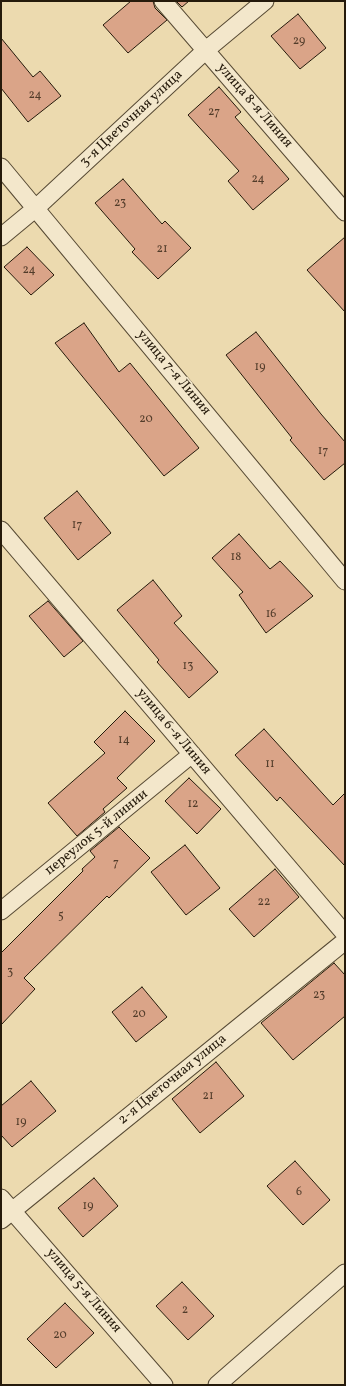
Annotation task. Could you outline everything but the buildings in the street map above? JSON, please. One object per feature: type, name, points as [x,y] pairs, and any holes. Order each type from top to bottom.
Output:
[{"type":"lane","name":"улица 8-я Линия","points":[[163,1],[345,212]]},
{"type":"lane","name":"3-я Цветочная улица","points":[[1,237],[36,208],[206,50],[265,1]]},
{"type":"lane","name":"улица 7-я Линия","points":[[1,167],[345,581]]},
{"type":"lane","name":"улица 6-я Линия","points":[[1,530],[345,934]]},
{"type":"lane","name":"переулок 5-й линии","points":[[1,912],[192,754]]},
{"type":"lane","name":"2-я Цветочная улица","points":[[7,1215],[345,941]]},
{"type":"lane","name":"улица 5-я Линия","points":[[1,1198],[7,1215],[164,1385]]},
{"type":"lane","points":[[217,1385],[345,1273]]}]
